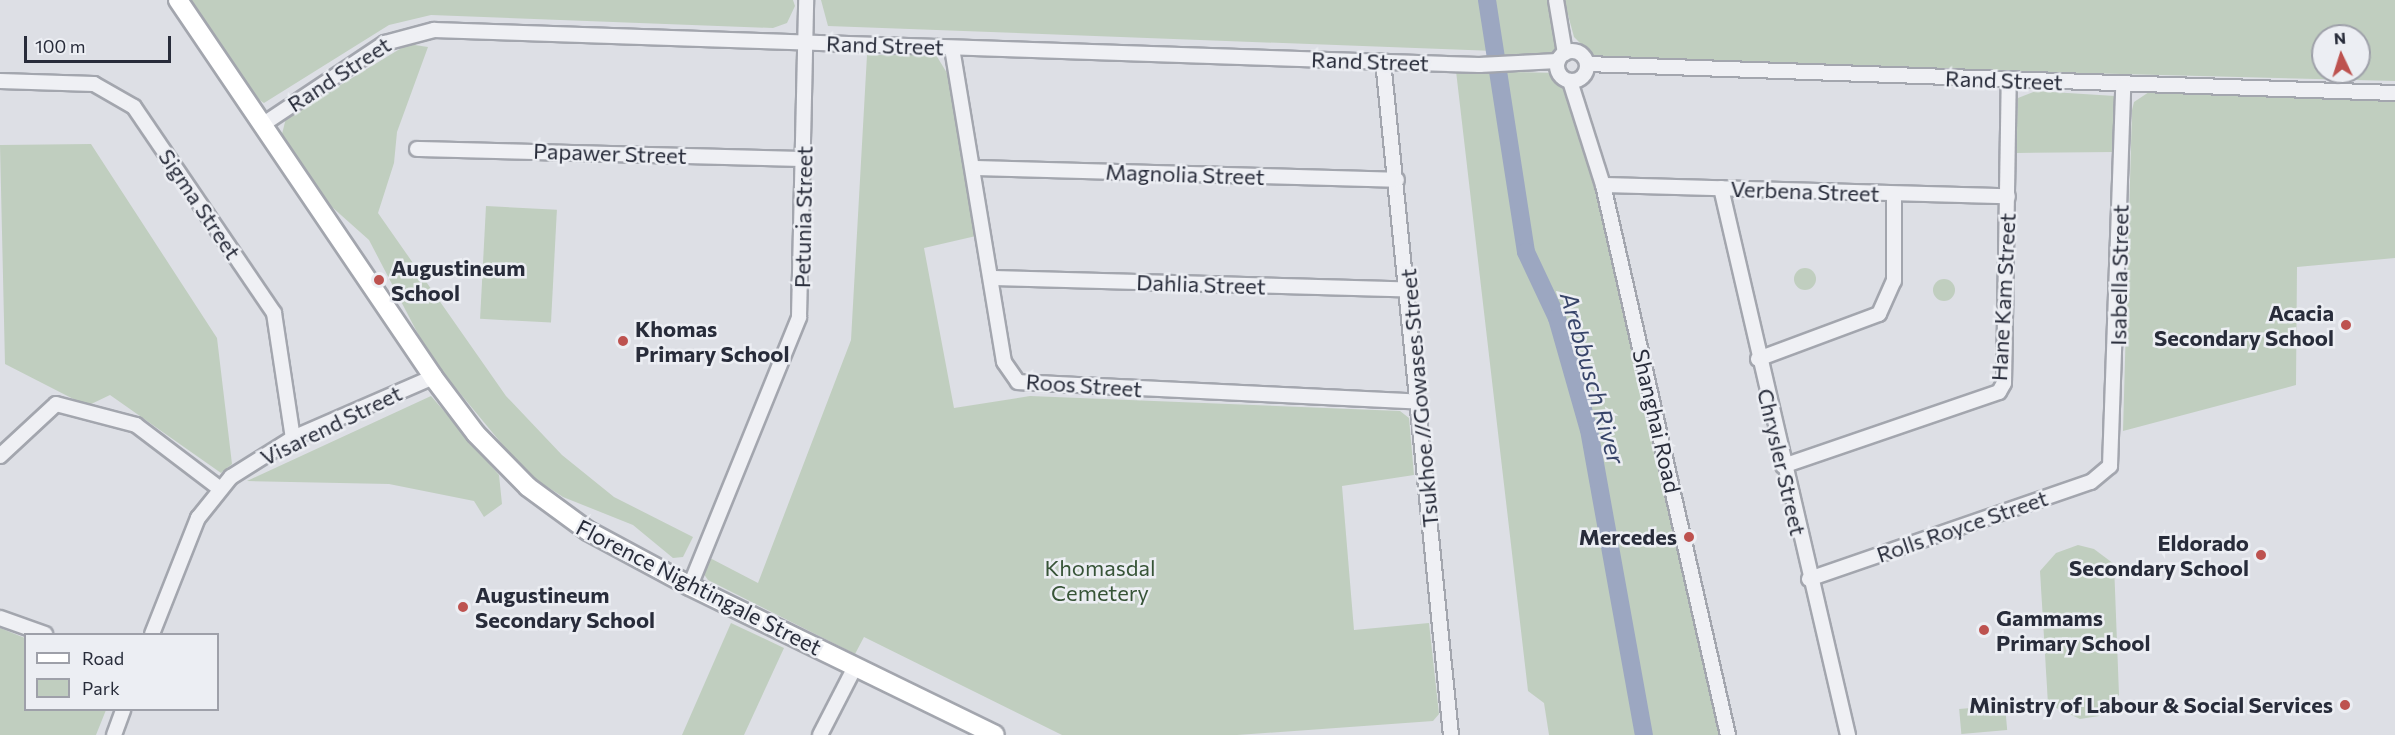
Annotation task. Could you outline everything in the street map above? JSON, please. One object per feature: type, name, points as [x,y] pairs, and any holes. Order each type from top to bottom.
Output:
[{"type":"main road","name":"Florence Nightingale Street","points":[[178,0],[433,377],[476,434],[528,487],[588,531],[690,586],[996,735]]},
{"type":"street","name":"Petunia Street","points":[[690,586],[799,317],[807,42],[806,0]]},
{"type":"street","name":"Shanghai Road","points":[[1556,0],[1581,108],[1603,185],[1728,735]]},
{"type":"street","name":"Rand Street","points":[[261,125],[384,43],[416,32],[807,42],[2395,93]]},
{"type":"street","name":"Roos Street","points":[[952,48],[974,168],[1004,362],[1018,382],[1420,402]]},
{"type":"street","name":"Tsukhoe //Gowases Street","points":[[1383,61],[1410,290],[1451,735]]},
{"type":"street","name":"Sigma Street","points":[[0,81],[94,84],[134,107],[274,313],[293,438]]},
{"type":"street","name":"Hane Kam Street","points":[[1784,466],[1999,392],[2004,382],[2009,81]]},
{"type":"street","name":"Isabella Street","points":[[2110,466],[2123,85]]},
{"type":"street","name":"Papawer Street","points":[[417,149],[804,159]]},
{"type":"street","name":"Magnolia Street","points":[[974,168],[1397,180]]},
{"type":"street","name":"Verbena Street","points":[[1603,185],[1894,195],[2008,196]]},
{"type":"street","name":"Chrysler Street","points":[[1721,188],[1809,579],[1848,735]]},
{"type":"street","points":[[1758,359],[1879,314],[1894,281],[1894,195]]},
{"type":"street","name":"Dahlia Street","points":[[992,278],[1410,290]]},
{"type":"street","name":"Visarend Street","points":[[152,633],[198,518],[219,488],[293,438],[433,377]]},
{"type":"street","points":[[0,456],[56,404],[136,425],[219,488]]},
{"type":"street","name":"Rolls Royce Street","points":[[1809,579],[2091,482],[2110,466]]},
{"type":"street","points":[[0,618],[42,633]]},
{"type":"street","points":[[820,735],[855,667]]},
{"type":"street","points":[[114,735],[123,711]]},
{"type":"green space","points":[[189,0],[793,0],[795,6],[787,23],[773,28],[431,15],[389,25],[264,103],[249,93]]},
{"type":"green space","points":[[821,0],[1485,0],[1495,51],[828,26]]},
{"type":"green space","points":[[1487,0],[1556,0],[1565,53],[1500,64]]},
{"type":"green space","points":[[1564,0],[2395,0],[2395,81],[2371,80],[2371,24],[2311,24],[2311,79],[1613,61],[1591,54],[1574,37]]},
{"type":"green space","points":[[408,44],[428,47],[397,132],[394,163],[378,213],[506,396],[562,455],[614,497],[693,537],[683,557],[673,558],[633,525],[563,497],[526,473],[430,357],[369,240],[314,191],[281,138],[286,118]]},
{"type":"green space","name":"Khomasdal Cemetery","points":[[867,55],[936,55],[950,78],[976,236],[924,248],[954,408],[1030,396],[1400,411],[1409,418],[1414,475],[1342,486],[1354,630],[1429,623],[1439,714],[1433,721],[1237,735],[1062,735],[864,637],[855,654],[708,580],[703,573],[708,557],[758,583],[851,340]]},
{"type":"green space","points":[[1456,71],[1559,73],[1570,81],[1581,108],[1728,735],[1549,735],[1544,703],[1528,691]]},
{"type":"green space","points":[[2036,91],[2115,96],[2115,152],[2016,153],[2018,98]]},
{"type":"green space","points":[[2149,92],[2395,99],[2395,258],[2297,267],[2296,385],[2123,431],[2132,110],[2134,102]]},
{"type":"green space","points":[[91,144],[217,338],[232,464],[221,473],[110,395],[87,406],[5,364],[0,145]]},
{"type":"green space","points":[[486,206],[557,210],[551,323],[480,319]]},
{"type":"green space","points":[[1805,268],[1813,271],[1816,279],[1813,287],[1805,290],[1797,287],[1794,279],[1797,271]]},
{"type":"green space","points":[[1944,279],[1952,282],[1955,290],[1952,298],[1944,301],[1936,298],[1933,290],[1936,282]]},
{"type":"green space","points":[[431,396],[499,475],[502,504],[484,517],[474,501],[389,484],[247,481]]},
{"type":"green space","points":[[2078,545],[2094,549],[2114,564],[2119,695],[2099,716],[2080,719],[2048,704],[2040,571],[2056,553]]},
{"type":"green space","points":[[731,623],[784,648],[744,735],[682,735]]},
{"type":"green space","points":[[0,628],[24,638],[24,711],[106,711],[96,735],[0,735]]},
{"type":"green space","points":[[2005,705],[2007,730],[1961,734],[1959,709]]},
{"type":"waterway","name":"Arebbusch River","points":[[1487,0],[1526,252],[1557,318],[1589,430],[1644,735]]},
{"type":"place","name":"Augustineum School","points":[[379,280]]},
{"type":"place","name":"Acacia Secondary School","points":[[2346,325]]},
{"type":"place","name":"Khomas Primary School","points":[[623,341]]},
{"type":"place","name":"Mercedes","points":[[1689,537]]},
{"type":"place","name":"Eldorado Secondary School","points":[[2261,555]]},
{"type":"place","name":"Augustineum Secondary School","points":[[463,607]]},
{"type":"place","name":"Gammams Primary School","points":[[1984,630]]},
{"type":"place","name":"Ministry of Labour & Social Services","points":[[2345,705]]}]
